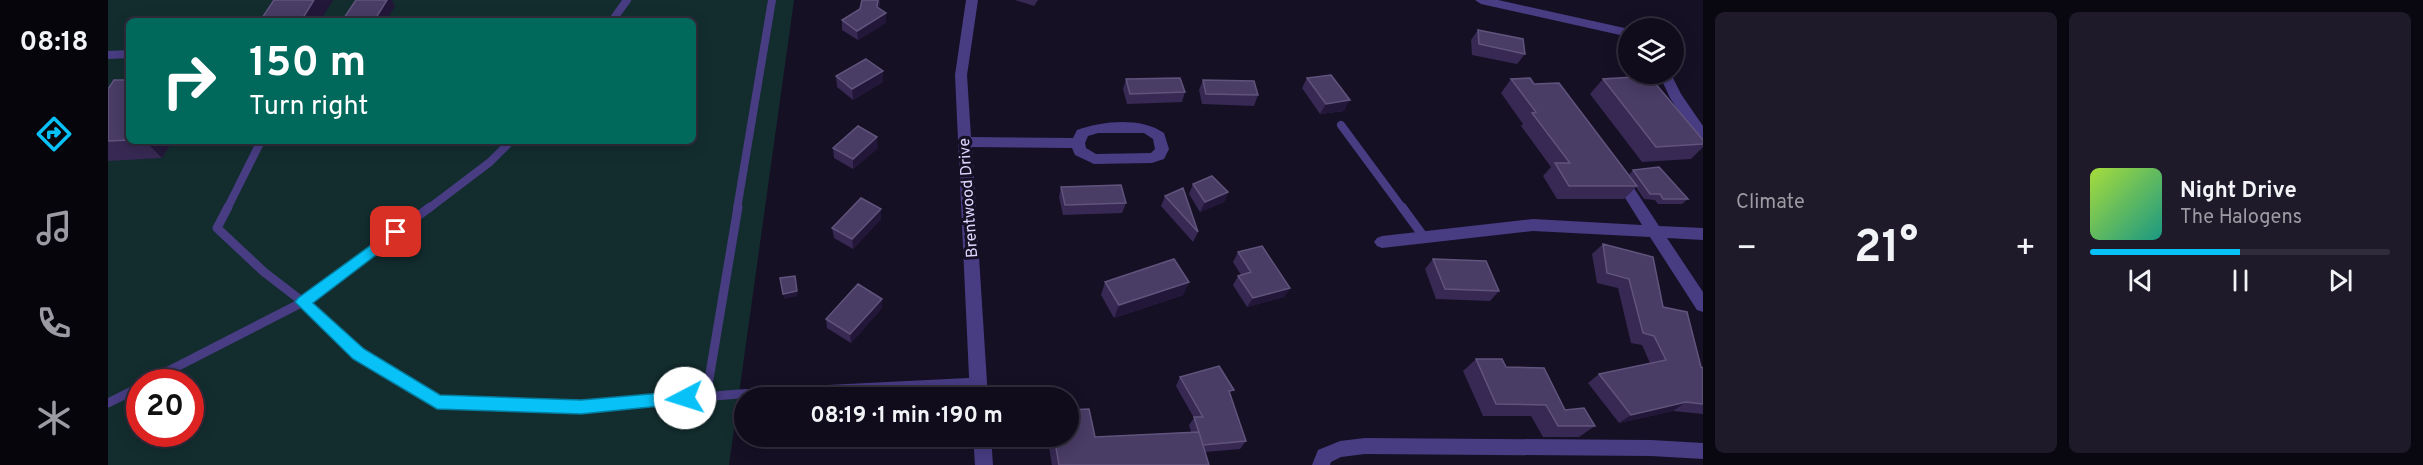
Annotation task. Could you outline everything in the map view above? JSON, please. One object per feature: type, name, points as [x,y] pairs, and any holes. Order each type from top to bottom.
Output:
[{"type":"street","name":"Brentwood Drive","points":[[972,0],[961,75],[978,387]]},
{"type":"street","points":[[1481,0],[1618,31]]},
{"type":"street","points":[[1670,84],[1703,136]]},
{"type":"street","points":[[1097,128],[1147,128],[1160,136],[1162,149],[1159,155],[1152,158],[1094,159],[1080,151],[1078,143],[1082,134],[1097,128]]},
{"type":"street","points":[[964,142],[1078,143]]},
{"type":"street","points":[[1610,163],[1703,305]]},
{"type":"street","points":[[1382,242],[1533,225],[1703,234]]},
{"type":"street","points":[[1322,465],[1324,456],[1340,449],[1365,446],[1651,448],[1703,452]]},
{"type":"street","points":[[983,447],[984,465]]},
{"type":"lane","points":[[614,18],[627,0]]},
{"type":"lane","points":[[706,397],[772,0]]},
{"type":"lane","points":[[108,55],[126,54]]},
{"type":"lane","points":[[1341,125],[1424,237]]},
{"type":"lane","points":[[259,144],[216,228],[264,272],[303,302],[358,354],[437,402],[581,407],[706,397],[978,382]]},
{"type":"lane","points":[[172,369],[303,302],[490,162],[508,144]]},
{"type":"lane","points":[[108,403],[126,394]]},
{"type":"green space","points":[[108,0],[794,0],[740,387],[734,387],[734,429],[729,465],[108,465]]},
{"type":"building","points":[[274,0],[314,0],[303,18],[262,18]]},
{"type":"building","points":[[356,0],[387,0],[376,18],[344,18]]},
{"type":"building","points":[[862,0],[878,0],[877,7],[886,13],[857,31],[842,20],[860,9]]},
{"type":"building","points":[[1478,30],[1523,39],[1525,54],[1479,44]]},
{"type":"building","points":[[866,59],[883,71],[852,89],[836,76]]},
{"type":"building","points":[[1331,75],[1350,100],[1326,104],[1307,78]]},
{"type":"building","points":[[1180,78],[1185,92],[1130,94],[1126,79]]},
{"type":"building","points":[[1530,78],[1534,84],[1559,83],[1637,186],[1569,186],[1555,163],[1570,163],[1532,113],[1536,112],[1511,79]]},
{"type":"building","points":[[1618,78],[1618,84],[1656,84],[1703,140],[1703,144],[1656,147],[1603,79]]},
{"type":"building","points":[[114,80],[126,80],[126,140],[108,141],[108,89]]},
{"type":"building","points":[[1203,80],[1254,81],[1258,95],[1206,94]]},
{"type":"building","points":[[858,126],[877,137],[853,159],[833,148]]},
{"type":"building","points":[[1659,167],[1688,199],[1663,199],[1660,194],[1650,194],[1633,170]]},
{"type":"building","points":[[1212,176],[1228,192],[1205,202],[1193,184]]},
{"type":"building","points":[[1121,185],[1126,203],[1065,205],[1061,187]]},
{"type":"building","points":[[1183,188],[1198,232],[1165,196]]},
{"type":"building","points":[[861,198],[881,209],[852,239],[832,228]]},
{"type":"building","points":[[1603,244],[1653,257],[1663,307],[1687,312],[1703,368],[1703,404],[1686,402],[1631,415],[1599,374],[1666,360],[1654,336],[1643,333],[1629,279],[1607,273]]},
{"type":"building","points":[[1262,246],[1290,288],[1253,298],[1238,276],[1251,272],[1238,252]]},
{"type":"building","points":[[1174,259],[1189,282],[1119,305],[1105,282]]},
{"type":"building","points":[[1433,259],[1486,261],[1499,291],[1445,289]]},
{"type":"building","points":[[795,276],[797,291],[783,294],[780,278]]},
{"type":"building","points":[[858,284],[882,299],[850,334],[826,319]]},
{"type":"building","points":[[1476,359],[1502,359],[1506,367],[1544,368],[1565,410],[1584,408],[1595,426],[1558,426],[1546,405],[1496,404]]},
{"type":"building","points":[[1219,366],[1234,390],[1229,391],[1246,441],[1203,445],[1194,417],[1203,417],[1180,377]]},
{"type":"building","points":[[1079,409],[1089,409],[1095,437],[1199,432],[1209,465],[1059,465],[1056,447],[1079,447]]},
{"type":"route","points":[[396,232],[303,302],[358,354],[437,402],[581,407],[685,398]]}]
